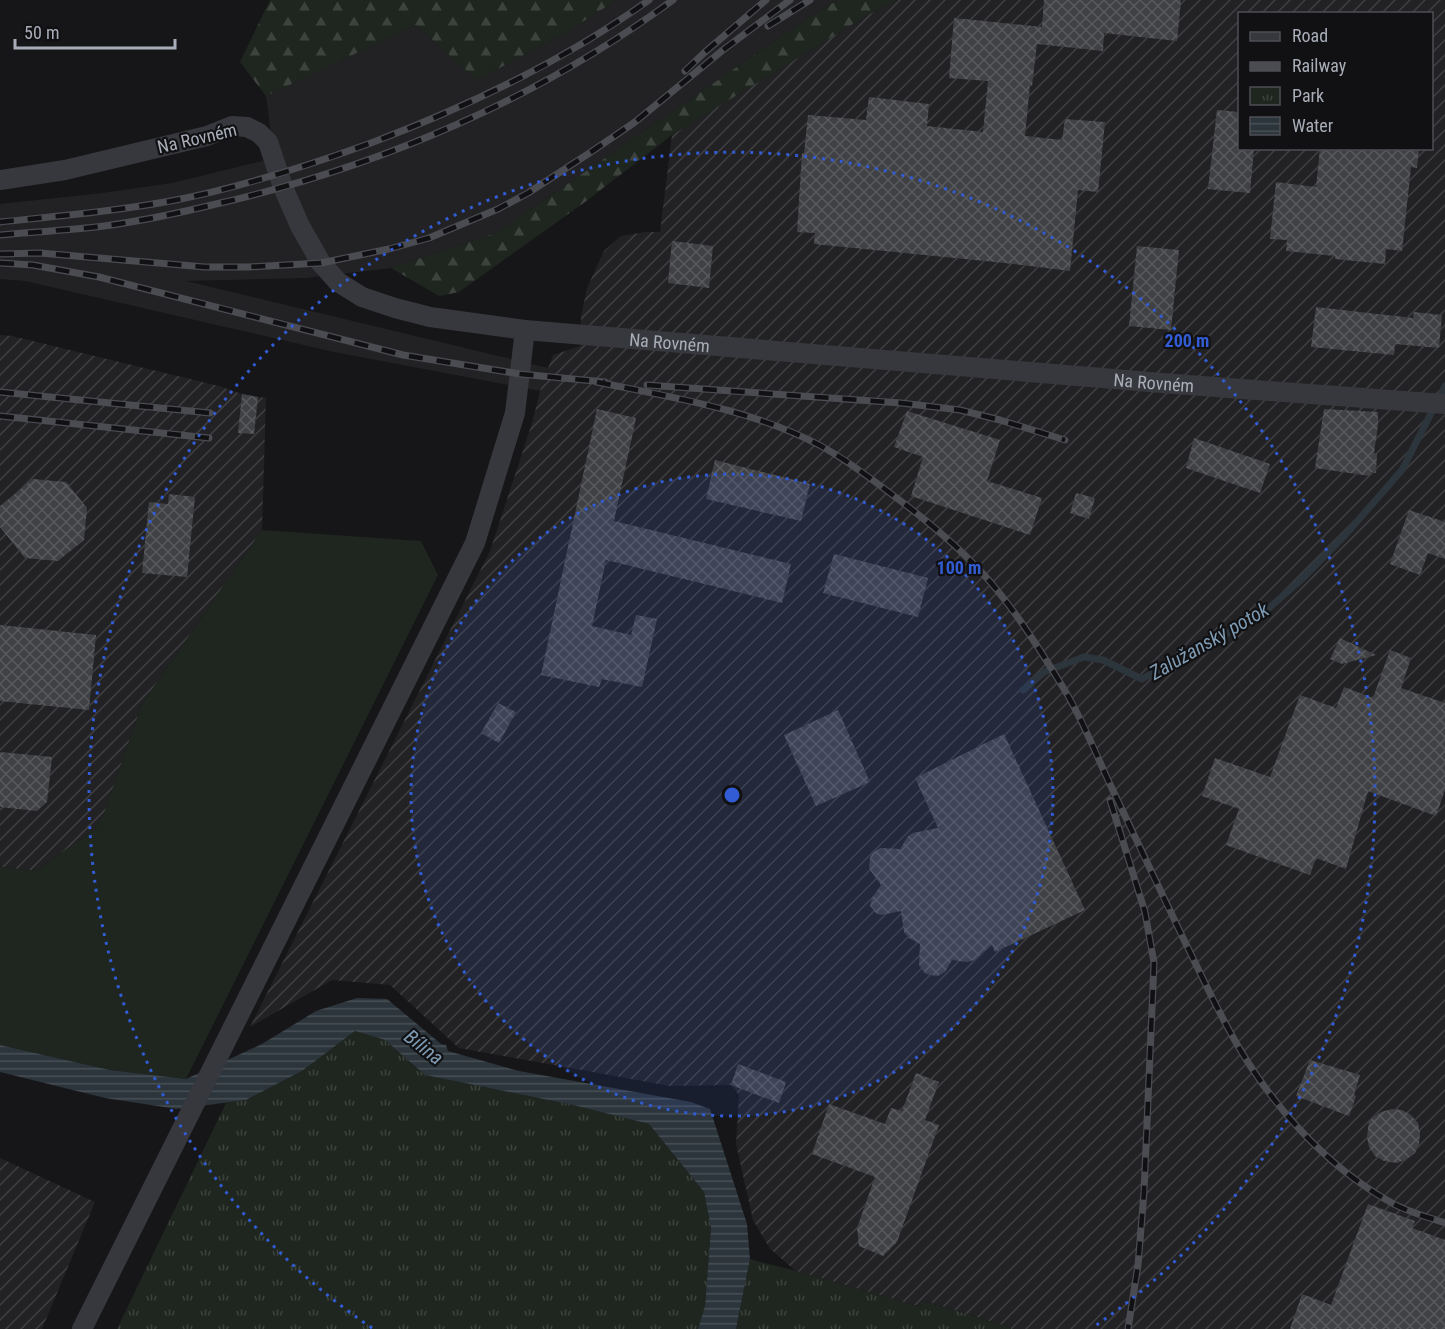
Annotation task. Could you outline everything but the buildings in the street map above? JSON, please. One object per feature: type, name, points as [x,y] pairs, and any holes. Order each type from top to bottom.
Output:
[{"type":"street","name":"Na Rovném","points":[[0,180],[65,170],[207,136],[232,126],[248,127],[268,142],[283,187],[305,236],[321,262],[338,282],[362,297],[421,315],[525,330],[1445,404]]},
{"type":"street","points":[[82,1329],[475,543],[515,413],[525,330]]},
{"type":"shaded area","points":[[617,0],[838,0],[805,20],[498,232],[391,268],[306,278],[186,281],[548,368],[540,391],[334,352],[25,281],[0,279],[0,204],[172,183],[274,158],[266,96],[416,25],[477,80],[560,36]]},
{"type":"shaded area","points":[[897,0],[1445,0],[1445,1329],[1015,1329],[925,1301],[921,1307],[796,1271],[770,1249],[753,1220],[736,1144],[739,1095],[731,1085],[670,1086],[459,1048],[390,985],[332,980],[250,1027],[490,551],[553,355],[580,346],[581,317],[587,288],[604,251],[621,236],[660,232],[672,135],[866,16]]},
{"type":"shaded area","points":[[0,335],[266,398],[262,530],[142,704],[104,814],[95,829],[36,871],[0,867]]},
{"type":"shaded area","points":[[0,1158],[95,1202],[42,1329],[0,1329]]},
{"type":"green space","points":[[270,0],[617,0],[560,36],[477,80],[416,25],[266,96],[240,62]]},
{"type":"green space","points":[[838,0],[897,0],[866,16],[672,135],[585,202],[459,292],[439,296],[391,268],[498,232],[805,20]]},
{"type":"green space","points":[[262,530],[421,541],[438,575],[186,1079],[110,1070],[0,1045],[0,867],[36,871],[95,829],[104,814],[142,704]]},
{"type":"green space","points":[[355,1031],[385,1040],[425,1075],[573,1105],[649,1124],[704,1192],[711,1228],[705,1307],[698,1329],[117,1329],[226,1103],[246,1100],[302,1071]]},
{"type":"green space","points":[[750,1259],[921,1307],[924,1301],[1015,1329],[736,1329]]},
{"type":"water","name":"Bílina","points":[[357,998],[387,999],[441,1044],[446,1045],[448,1051],[519,1071],[691,1102],[710,1109],[747,1224],[750,1259],[736,1329],[698,1329],[705,1306],[711,1228],[704,1192],[649,1124],[573,1105],[425,1075],[385,1040],[355,1031],[302,1071],[246,1100],[177,1109],[105,1098],[0,1072],[0,1045],[110,1070],[186,1079],[262,1044],[316,1011]]},
{"type":"waterway","name":"Zalužanský potok","points":[[1023,690],[1044,672],[1084,657],[1103,660],[1142,679],[1260,616],[1303,578],[1347,533],[1402,470],[1445,386]]},
{"type":"railway","points":[[0,222],[176,200],[250,182],[323,160],[408,129],[480,98],[583,43],[649,0]]},
{"type":"railway","points":[[0,235],[91,227],[146,219],[277,189],[337,170],[397,149],[512,98],[621,36],[673,0]]},
{"type":"railway","points":[[685,71],[766,0]]},
{"type":"railway","points":[[0,254],[40,253],[205,267],[249,267],[321,263],[429,238],[498,209],[528,193],[591,152],[635,122],[723,50],[790,0]]},
{"type":"railway","points":[[768,26],[810,0]]},
{"type":"railway","points":[[0,263],[33,265],[99,277],[403,355],[520,374],[605,382]]},
{"type":"railway","points":[[597,382],[682,399],[740,414],[768,423],[821,446],[849,463],[907,506],[970,560],[1012,609],[1039,648],[1070,700],[1212,997],[1260,1081],[1298,1128],[1343,1170],[1392,1203],[1445,1223]]},
{"type":"railway","points":[[647,385],[901,403],[960,410],[1065,440]]},
{"type":"railway","points":[[0,392],[210,413]]},
{"type":"railway","points":[[0,416],[209,438]]},
{"type":"railway","points":[[1110,800],[1145,912],[1154,963],[1144,1192],[1138,1265],[1128,1329]]}]
